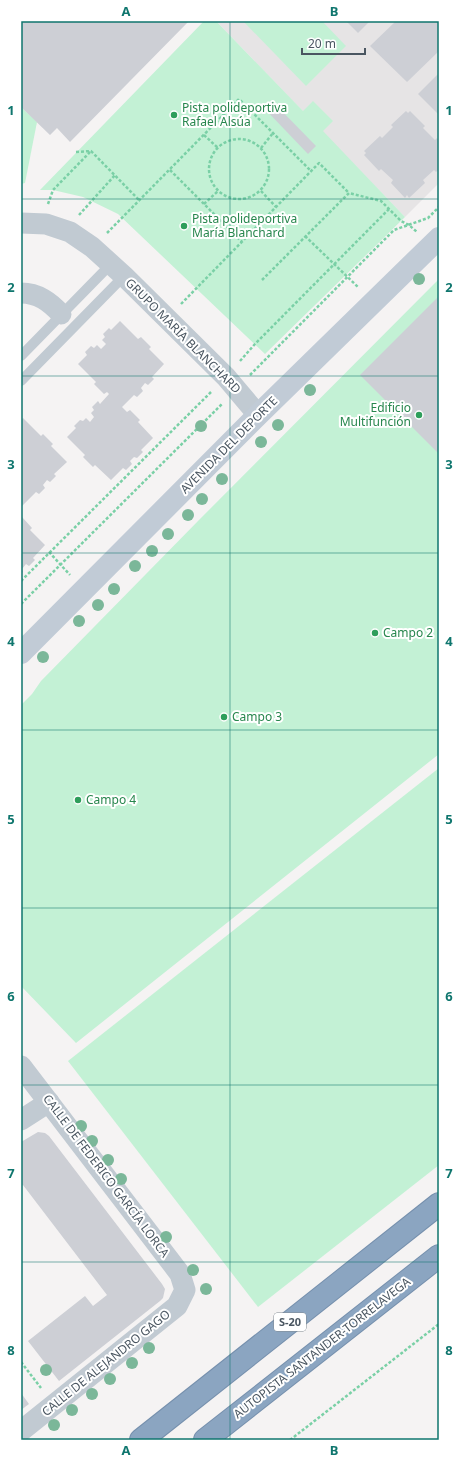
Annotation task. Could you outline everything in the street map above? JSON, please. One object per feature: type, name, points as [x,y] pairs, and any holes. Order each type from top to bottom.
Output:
[{"type":"highway","name":"S-20","points":[[141,1440],[439,1204]]},
{"type":"highway","name":"AUTOPISTA SANTANDER-TORRELAVEGA","points":[[206,1440],[439,1256]]},
{"type":"main road","name":"AVENIDA DEL DEPORTE","points":[[21,653],[258,415],[435,242]]},
{"type":"street","name":"GRUPO MARÍA BLANCHARD","points":[[31,224],[46,224],[65,230],[92,248],[117,270],[226,376],[258,415]]},
{"type":"street","points":[[21,293],[30,293],[51,303],[61,314]]},
{"type":"street","name":"CALLE DE FEDERICO GARCÍA LORCA","points":[[21,1066],[180,1274],[185,1290]]},
{"type":"street","points":[[21,1120],[49,1102]]},
{"type":"street","name":"CALLE DE ALEJANDRO GAGO","points":[[21,1431],[177,1306],[185,1290]]},
{"type":"lane","points":[[21,356],[61,314],[117,270]]},
{"type":"lane","name":"GRUPO MARÍA BLANCHARD","points":[[21,380],[117,270]]},
{"type":"path","points":[[92,248],[239,99],[311,171]]},
{"type":"path","points":[[261,148],[273,133]]},
{"type":"path","points":[[204,135],[218,148]]},
{"type":"path","points":[[235,140],[244,140],[261,148],[269,165],[269,174],[261,191],[244,199],[235,199],[218,191],[212,183],[210,165],[218,148],[235,140]]},
{"type":"path","points":[[76,152],[91,151],[140,200]]},
{"type":"path","points":[[31,224],[53,190],[91,151]]},
{"type":"path","points":[[167,318],[319,163],[348,193],[381,201],[401,220],[435,242]]},
{"type":"path","points":[[170,170],[242,242]]},
{"type":"path","points":[[65,230],[115,175]]},
{"type":"path","points":[[204,204],[218,191]]},
{"type":"path","points":[[261,191],[276,207]]},
{"type":"path","points":[[262,280],[348,193]]},
{"type":"path","points":[[21,581],[226,376],[255,344],[389,209]]},
{"type":"path","points":[[305,236],[374,302]]},
{"type":"path","points":[[50,552],[84,589]]},
{"type":"path","points":[[290,1440],[439,1324]]},
{"type":"path","points":[[21,1362],[54,1405]]},
{"type":"shaded area","points":[[216,21],[439,21],[439,183],[405,217]]},
{"type":"green space","points":[[204,21],[216,21],[303,111],[313,101],[333,121],[323,131],[405,217],[265,354],[118,214],[83,197],[53,190],[40,190]]},
{"type":"green space","points":[[243,21],[322,21],[346,46],[306,86]]},
{"type":"green space","points":[[21,107],[37,122],[25,183],[21,184]]},
{"type":"green space","points":[[439,279],[439,754],[76,1043],[21,986],[21,705],[32,694],[41,681]]},
{"type":"green space","points":[[439,768],[439,1165],[258,1307],[68,1061]]},
{"type":"building","points":[[21,21],[189,21],[70,142],[57,128],[50,135],[21,107]]},
{"type":"building","points":[[346,21],[370,21],[358,33]]},
{"type":"building","points":[[396,21],[439,21],[439,51],[407,82],[370,46]]},
{"type":"building","points":[[439,73],[439,115],[418,94]]},
{"type":"building","points":[[272,101],[316,146],[308,154],[264,108]]},
{"type":"building","points":[[406,111],[408,113],[410,111],[425,126],[423,128],[435,140],[437,138],[439,140],[439,169],[436,172],[434,170],[423,180],[425,183],[409,198],[407,195],[405,198],[391,183],[393,180],[381,169],[379,171],[364,155],[366,153],[364,151],[380,136],[382,138],[393,127],[391,125]]},
{"type":"building","name":"Edificio Multifunción","points":[[439,296],[439,454],[360,375]]},
{"type":"building","points":[[120,321],[138,339],[141,337],[151,347],[149,349],[164,364],[152,377],[154,379],[148,385],[145,383],[141,388],[143,391],[137,397],[134,395],[122,407],[127,412],[130,410],[140,420],[138,422],[153,438],[141,450],[143,452],[137,458],[134,457],[130,461],[132,464],[126,470],[123,468],[111,480],[95,465],[93,467],[83,457],[85,455],[67,437],[76,428],[74,426],[80,420],[83,421],[86,418],[90,422],[94,417],[91,413],[94,410],[92,407],[98,401],[100,404],[109,394],[107,392],[104,394],[94,384],[96,382],[78,364],[87,355],[85,352],[91,346],[94,348],[97,345],[101,349],[106,344],[102,340],[105,337],[103,334],[109,328],[111,330]]},
{"type":"building","points":[[23,418],[41,436],[43,434],[53,444],[51,446],[67,462],[54,474],[56,476],[50,482],[47,480],[43,485],[45,488],[39,494],[36,492],[21,507],[21,420]]},
{"type":"building","points":[[22,517],[32,528],[30,530],[45,545],[33,558],[35,560],[29,566],[26,564],[22,569],[23,572],[21,574]]},
{"type":"building","points":[[38,1132],[45,1133],[49,1136],[165,1289],[163,1298],[160,1301],[59,1381],[28,1341],[85,1296],[93,1306],[107,1295],[23,1185],[21,1186],[21,1142]]},
{"type":"building","points":[[21,1393],[29,1404],[21,1410]]},
{"type":"place","name":"Pista polideportiva Rafael Alsúa","points":[[174,115]]},
{"type":"place","name":"Pista polideportiva María Blanchard","points":[[184,226]]},
{"type":"place","name":"Edificio Multifunción","points":[[419,415]]},
{"type":"place","name":"Campo 2","points":[[375,633]]},
{"type":"place","name":"Campo 3","points":[[224,717]]},
{"type":"place","name":"Campo 4","points":[[78,800]]}]
